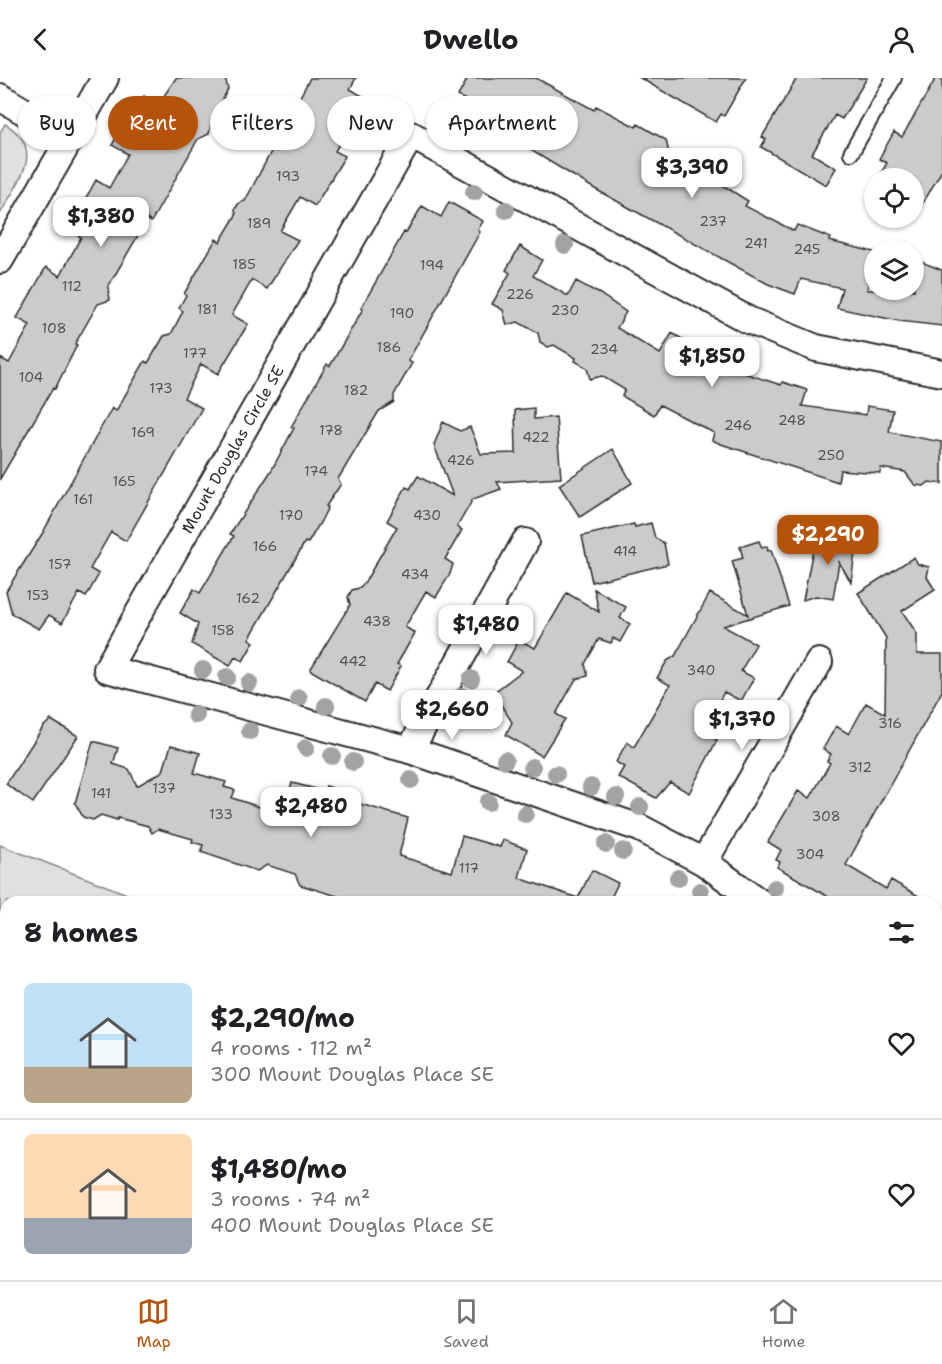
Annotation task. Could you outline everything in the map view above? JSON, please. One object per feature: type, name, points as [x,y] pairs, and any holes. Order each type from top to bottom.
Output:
[{"type":"street","points":[[95,96],[105,78]]},
{"type":"street","points":[[0,98],[18,109]]},
{"type":"street","name":"Mount Douglas Circle SE","points":[[751,896],[704,862],[640,828],[410,750],[107,669],[411,135],[748,320],[816,348],[942,373]]},
{"type":"street","points":[[0,260],[64,150]]},
{"type":"street","points":[[410,750],[525,542]]},
{"type":"street","points":[[704,862],[819,662]]},
{"type":"lane","points":[[850,153],[894,78]]},
{"type":"shaded area","points":[[5,124],[18,134],[18,150],[26,150],[27,155],[20,178],[0,214],[0,133]]},
{"type":"shaded area","points":[[0,845],[132,896],[0,896]]},
{"type":"building","points":[[176,78],[225,78],[228,89],[224,96],[210,96],[209,134],[198,139],[198,96],[164,96]]},
{"type":"building","points":[[310,78],[356,78],[350,89],[362,96],[327,96],[327,150],[336,150],[345,156],[315,206],[300,197],[280,231],[298,240],[267,289],[252,280],[232,315],[248,324],[218,374],[201,364],[184,398],[202,408],[126,541],[111,532],[90,569],[99,574],[86,597],[79,593],[62,623],[49,615],[39,629],[12,614],[6,591],[42,534],[112,408],[116,411],[145,361],[148,363],[164,336],[171,334],[183,311],[179,308],[186,295],[184,294],[216,239],[220,242],[236,215],[235,209],[239,203],[245,201],[272,150],[315,150],[315,96],[300,96]]},
{"type":"building","points":[[468,78],[536,78],[569,96],[458,96]]},
{"type":"building","points":[[640,78],[746,78],[724,116],[721,114],[716,122]]},
{"type":"building","points":[[797,78],[867,78],[842,119],[835,115],[812,154],[836,168],[826,185],[761,147],[766,139],[762,137]]},
{"type":"building","points":[[936,78],[942,78],[942,170],[924,202],[924,168],[884,168],[887,163],[879,159],[894,132],[902,137]]},
{"type":"building","points":[[578,101],[594,110],[596,106],[636,127],[638,124],[666,140],[676,185],[688,160],[705,170],[703,173],[748,201],[745,206],[794,231],[797,225],[831,238],[829,241],[864,250],[864,300],[924,300],[924,263],[942,270],[942,326],[899,321],[837,308],[842,288],[801,279],[795,294],[768,284],[595,189],[530,150],[578,150]]},
{"type":"building","points":[[121,150],[192,150],[151,222],[147,219],[108,287],[110,300],[98,304],[75,344],[77,345],[55,389],[53,388],[0,479],[0,358],[9,363],[30,325],[17,318],[46,267],[60,276],[81,237],[64,228],[77,205],[81,207],[96,180],[109,188],[128,154]]},
{"type":"building","points":[[449,202],[483,221],[478,230],[480,232],[408,361],[412,363],[394,395],[394,402],[379,411],[338,479],[341,484],[249,639],[254,642],[243,661],[235,657],[230,666],[192,644],[198,624],[180,613],[194,589],[200,593],[234,536],[230,534],[271,471],[294,428],[291,427],[327,364],[330,366],[404,232],[406,233],[422,206],[441,217]]},
{"type":"building","points":[[520,246],[542,260],[533,276],[568,296],[576,281],[600,294],[626,312],[617,328],[660,354],[672,333],[721,361],[720,365],[781,385],[782,382],[807,390],[802,406],[866,415],[867,406],[893,410],[889,432],[942,442],[942,484],[929,482],[924,486],[915,485],[905,472],[881,468],[880,473],[840,470],[838,482],[721,444],[712,440],[714,433],[660,405],[654,415],[622,396],[625,390],[602,376],[590,379],[587,368],[575,361],[576,358],[554,345],[548,347],[540,342],[538,333],[518,322],[507,325],[503,310],[492,304],[510,273],[506,270]]},
{"type":"building","points":[[534,408],[534,419],[556,417],[561,478],[497,482],[501,489],[473,499],[457,527],[462,530],[445,559],[453,564],[450,574],[436,597],[426,591],[405,627],[415,633],[397,664],[401,666],[387,691],[375,684],[365,702],[310,670],[350,605],[348,597],[352,590],[359,588],[365,582],[397,527],[387,521],[406,487],[410,489],[418,476],[453,496],[434,445],[443,422],[460,431],[470,427],[481,454],[516,453],[515,410]]},
{"type":"building","points":[[613,449],[632,483],[580,517],[559,485]]},
{"type":"building","points":[[651,523],[655,538],[664,543],[668,564],[592,582],[582,536],[634,524],[635,527]]},
{"type":"building","points":[[816,534],[842,538],[842,543],[856,545],[851,582],[839,562],[833,599],[816,596],[803,600]]},
{"type":"building","points":[[759,541],[762,548],[767,546],[768,551],[771,550],[789,606],[723,626],[756,644],[741,671],[754,678],[741,701],[724,692],[703,732],[717,740],[689,793],[670,782],[656,798],[618,777],[624,767],[616,762],[627,742],[634,747],[670,685],[657,678],[667,661],[675,656],[710,593],[748,615],[732,561],[743,558],[740,547]]},
{"type":"building","points":[[914,557],[918,564],[929,567],[927,577],[935,590],[902,611],[917,634],[917,654],[942,654],[942,691],[846,865],[886,889],[891,880],[919,896],[827,896],[777,867],[780,862],[776,860],[781,850],[768,842],[798,791],[810,798],[830,763],[827,761],[831,754],[823,749],[836,726],[849,734],[866,703],[885,714],[886,638],[858,593]]},
{"type":"building","points":[[594,589],[626,607],[620,618],[630,624],[620,642],[613,638],[611,643],[599,639],[585,664],[588,676],[576,679],[556,714],[565,719],[542,756],[506,735],[512,722],[493,693],[522,671],[507,662],[519,640],[535,648],[567,593],[599,612]]},
{"type":"building","points":[[51,720],[78,736],[33,803],[6,784],[43,727]]},
{"type":"building","points":[[93,741],[118,748],[113,764],[129,769],[137,786],[163,771],[171,745],[200,753],[194,773],[226,782],[224,787],[235,790],[232,798],[281,814],[292,783],[324,791],[326,786],[352,794],[350,801],[408,818],[399,856],[452,872],[462,836],[500,847],[503,840],[527,849],[519,878],[572,896],[337,896],[300,885],[295,874],[267,865],[257,871],[201,852],[203,845],[192,842],[193,839],[158,829],[152,833],[148,826],[118,818],[117,820],[101,815],[93,820],[83,817],[75,803]]},
{"type":"building","points":[[592,870],[618,883],[612,896],[579,896]]}]
